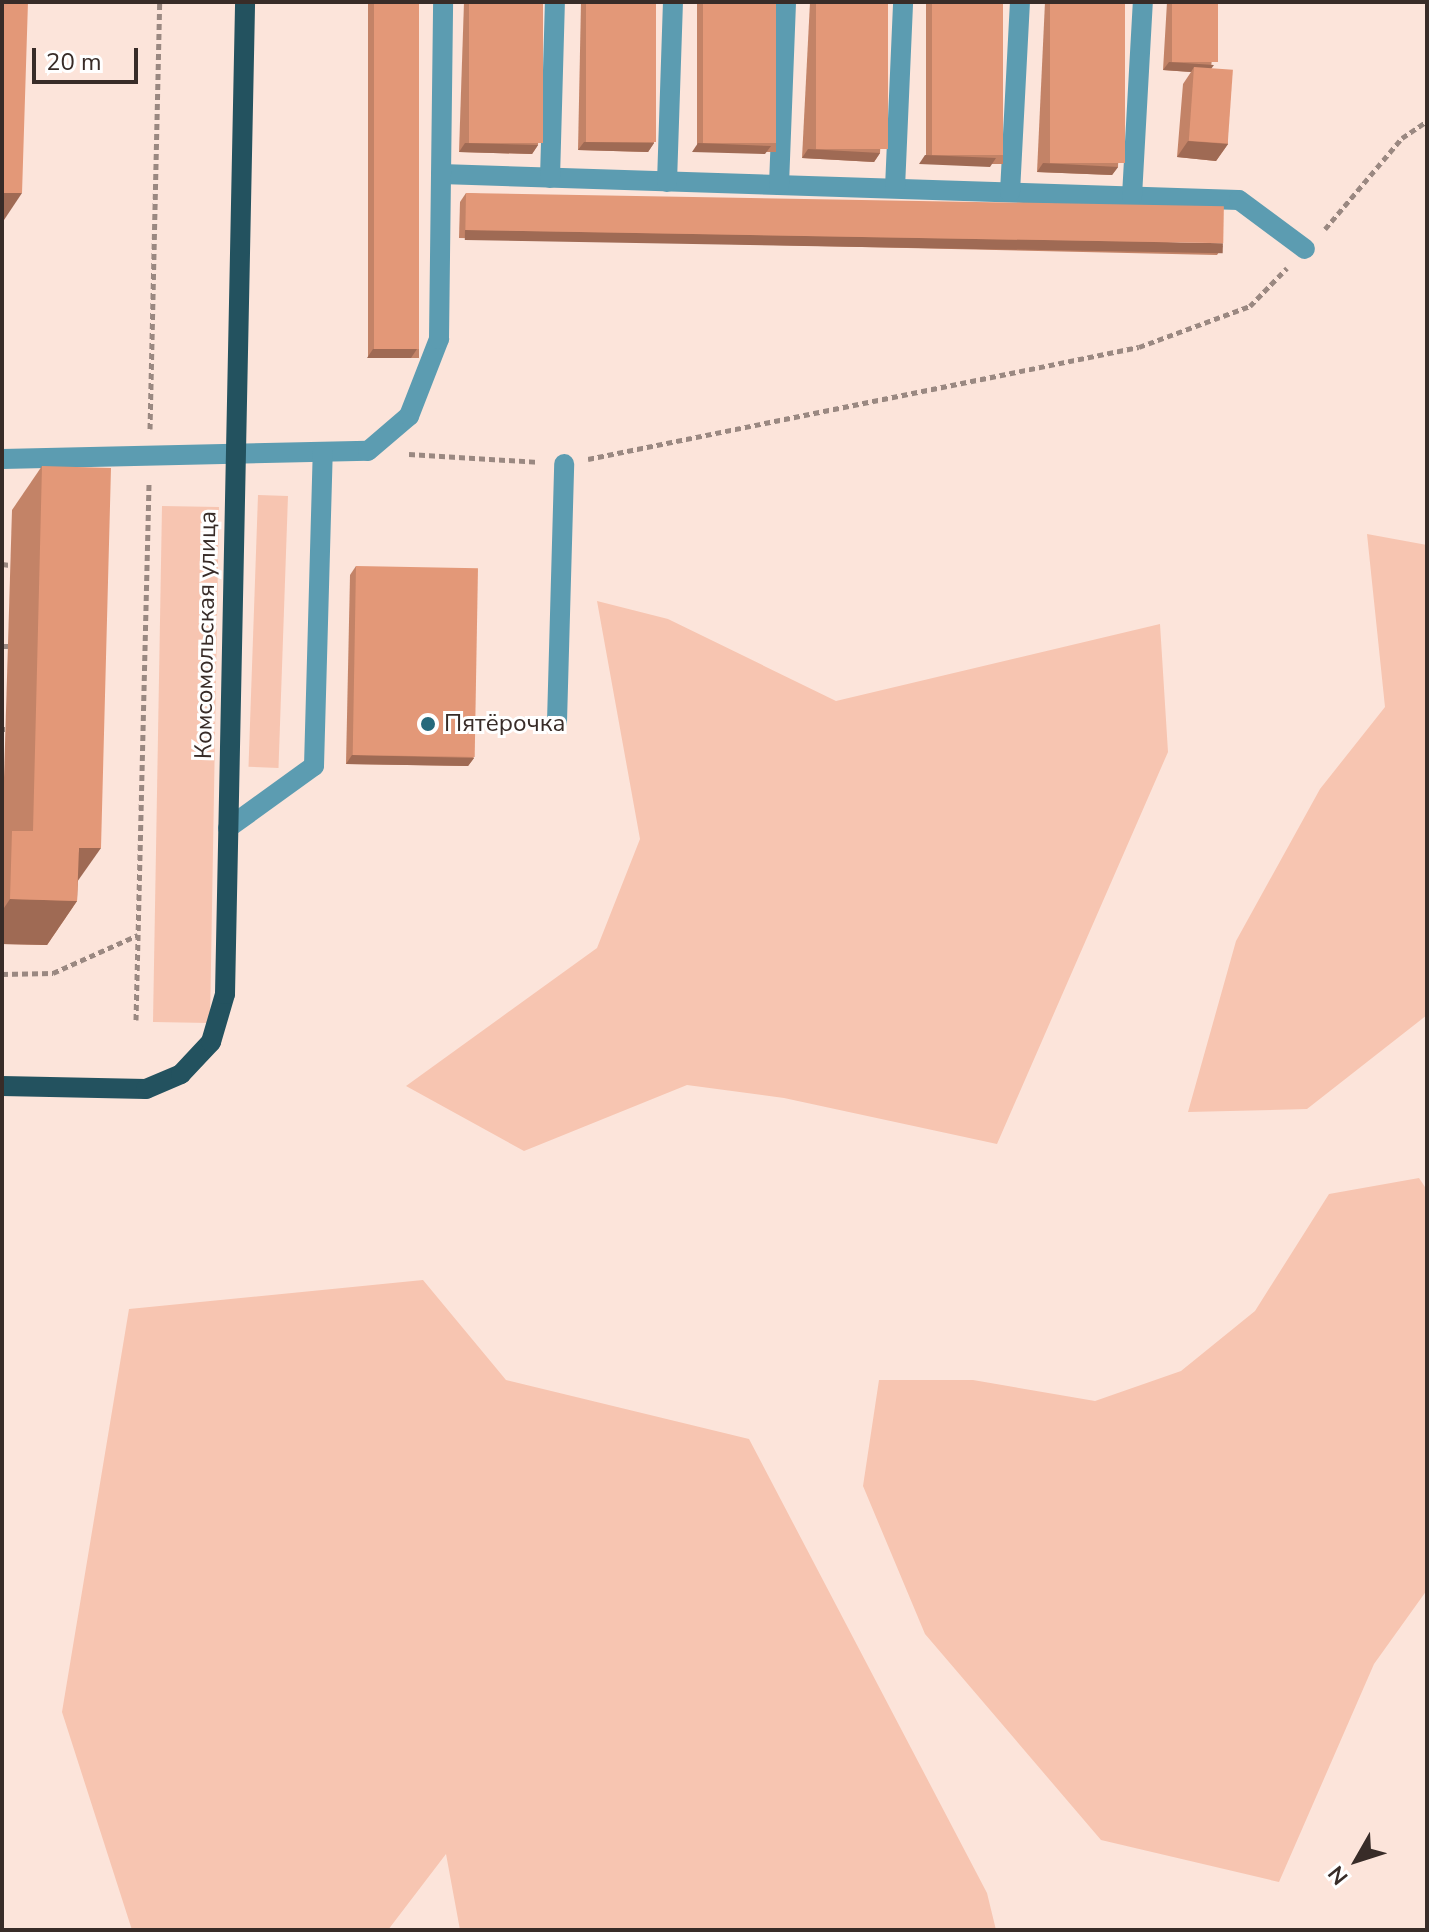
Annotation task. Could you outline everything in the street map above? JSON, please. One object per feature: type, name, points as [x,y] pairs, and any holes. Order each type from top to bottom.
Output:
[{"type":"main road","name":"Комсомольская улица","points":[[2,1086],[146,1089],[181,1074],[211,1042],[225,994],[245,2]]},
{"type":"lane","points":[[2,459],[368,451],[409,416],[439,339],[443,2]]},
{"type":"lane","points":[[550,178],[555,2]]},
{"type":"lane","points":[[667,182],[673,2]]},
{"type":"lane","points":[[779,185],[786,2]]},
{"type":"lane","points":[[895,188],[903,2]]},
{"type":"lane","points":[[1010,192],[1020,2]]},
{"type":"lane","points":[[1132,196],[1143,2]]},
{"type":"lane","points":[[441,174],[1239,200],[1305,249]]},
{"type":"lane","points":[[228,828],[314,766],[323,452]]},
{"type":"lane","points":[[557,722],[564,464]]},
{"type":"path","points":[[136,1020],[160,2]]},
{"type":"path","points":[[368,451],[564,464],[1139,347],[1250,306],[1363,189],[1402,138],[1427,121]]},
{"type":"path","points":[[2,564],[10,565]]},
{"type":"path","points":[[2,974],[53,973],[138,935]]},
{"type":"shaded area","points":[[258,495],[288,496],[278,768],[249,767]]},
{"type":"shaded area","points":[[162,506],[219,507],[210,1023],[153,1022]]},
{"type":"shaded area","points":[[1367,534],[1427,545],[1427,1015],[1307,1109],[1188,1112],[1236,941],[1320,789],[1385,707]]},
{"type":"shaded area","points":[[597,601],[668,619],[836,701],[1160,624],[1168,752],[997,1144],[784,1098],[687,1085],[524,1151],[406,1086],[597,948],[640,839]]},
{"type":"shaded area","points":[[1419,1178],[1427,1190],[1427,1590],[1374,1664],[1279,1882],[1101,1840],[925,1634],[863,1486],[879,1380],[973,1380],[1095,1401],[1181,1371],[1255,1311],[1329,1194]]},
{"type":"shaded area","points":[[423,1280],[506,1380],[749,1439],[987,1893],[996,1930],[460,1930],[446,1854],[388,1930],[132,1930],[62,1712],[129,1309]]},
{"type":"building","points":[[2,2],[28,2],[22,193],[2,193]]},
{"type":"building","points":[[374,2],[419,2],[419,349],[374,349]]},
{"type":"building","points":[[469,2],[543,2],[543,143],[469,143]]},
{"type":"building","points":[[586,2],[656,2],[656,142],[586,142]]},
{"type":"building","points":[[703,2],[776,2],[776,143],[703,143]]},
{"type":"building","points":[[816,2],[888,2],[888,149],[816,149]]},
{"type":"building","points":[[932,2],[1003,2],[1003,155],[932,155]]},
{"type":"building","points":[[1050,2],[1125,2],[1125,163],[1050,163]]},
{"type":"building","points":[[1172,2],[1218,2],[1218,62],[1172,62]]},
{"type":"building","points":[[1194,67],[1233,70],[1228,144],[1189,141]]},
{"type":"building","points":[[466,193],[1224,206],[1223,243],[465,230]]},
{"type":"building","points":[[42,466],[111,468],[101,848],[79,848],[77,901],[10,899],[12,831],[33,831]]},
{"type":"building","points":[[356,566],[478,568],[475,757],[353,755]]},
{"type":"place","name":"Пятёрочка","points":[[428,724]]}]
